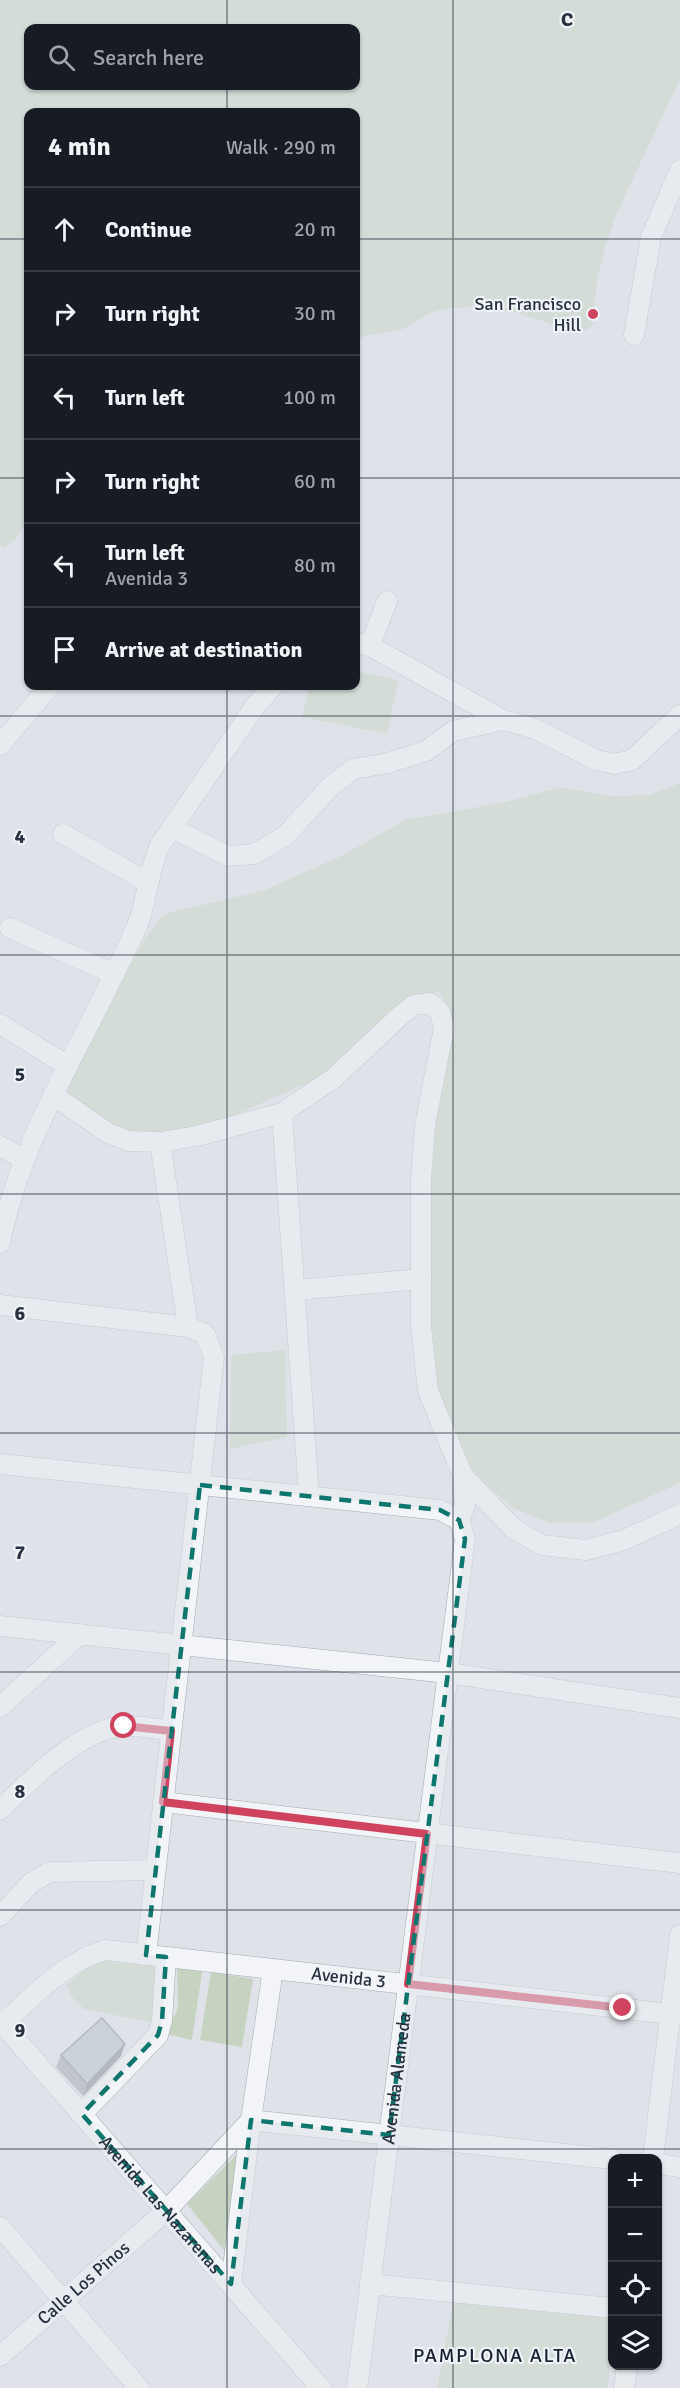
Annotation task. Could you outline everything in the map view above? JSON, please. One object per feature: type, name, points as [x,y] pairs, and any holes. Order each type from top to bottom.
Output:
[{"type":"street","points":[[634,335],[651,237],[680,170]]},
{"type":"street","points":[[387,601],[363,645],[502,720],[536,729],[596,760],[614,764],[632,760],[680,715]]},
{"type":"street","points":[[0,745],[47,690]]},
{"type":"street","points":[[0,1243],[5,1216],[24,1159],[143,909],[147,882],[160,845],[256,705],[269,690]]},
{"type":"street","points":[[172,828],[228,856],[254,854],[285,836],[330,787],[353,769],[388,763],[426,751],[453,731],[502,720]]},
{"type":"street","points":[[63,834],[147,882]]},
{"type":"street","points":[[10,928],[114,974]]},
{"type":"street","points":[[53,1095],[108,1132],[129,1141],[160,1142],[197,1136],[282,1113],[334,1078],[414,1005],[430,1003],[440,1012],[444,1028],[425,1125],[421,1180],[421,1326],[428,1391],[463,1476],[514,1529],[542,1545],[586,1550],[624,1540],[680,1514]]},
{"type":"street","points":[[0,1024],[68,1066]]},
{"type":"street","points":[[282,1113],[309,1496]]},
{"type":"street","points":[[160,1142],[188,1327]]},
{"type":"street","points":[[0,1146],[24,1159]]},
{"type":"street","points":[[294,1290],[421,1279]]},
{"type":"street","points":[[0,1305],[188,1327],[206,1334],[214,1357],[146,1955]]},
{"type":"street","points":[[0,1464],[440,1510],[459,1520]]},
{"type":"street","name":"Avenida Alameda","points":[[357,2388],[465,1539],[459,1520],[465,1505],[463,1476]]},
{"type":"street","points":[[0,1626],[448,1673],[680,1708]]},
{"type":"street","points":[[0,1707],[80,1634]]},
{"type":"street","points":[[0,1810],[41,1769],[97,1733],[124,1726],[171,1731]]},
{"type":"street","points":[[163,1802],[680,1863]]},
{"type":"street","points":[[0,1916],[31,1883],[49,1872],[155,1870]]},
{"type":"street","points":[[654,2154],[675,2014],[680,1935]]},
{"type":"street","name":"Avenida 3","points":[[1,2024],[71,1965],[89,1955],[105,1950],[675,2014]]},
{"type":"street","points":[[82,2114],[158,2035],[162,2021],[166,1957]]},
{"type":"street","points":[[231,2284],[251,2120],[273,1969]]},
{"type":"street","name":"Avenida Las Nazarenas","points":[[1,2024],[321,2388]]},
{"type":"street","points":[[251,2120],[608,2159]]},
{"type":"street","name":"Calle Los Pinos","points":[[0,2356],[166,2211],[251,2120]]},
{"type":"street","points":[[662,2165],[680,2167]]},
{"type":"street","points":[[0,2227],[139,2388]]},
{"type":"street","points":[[370,2284],[608,2308]]},
{"type":"street","points":[[624,2388],[626,2370]]},
{"type":"highlighted area","points":[[200,1485],[440,1510],[459,1520],[465,1539],[389,2135],[251,2120],[231,2284],[82,2114],[158,2035],[162,2021],[166,1957],[146,1955]]},
{"type":"green space","points":[[0,0],[680,0],[680,79],[616,215],[597,282],[592,327],[585,330],[556,326],[507,311],[476,307],[436,311],[400,330],[360,338],[360,108],[24,108],[24,525],[16,538],[4,548],[0,546]]},
{"type":"green space","points":[[360,672],[398,680],[387,734],[302,717],[308,690],[360,690]]},
{"type":"green space","points":[[680,783],[680,1483],[594,1522],[550,1523],[515,1509],[479,1479],[457,1448],[435,1392],[427,1318],[430,1198],[436,1122],[450,1029],[447,1005],[439,991],[412,1002],[318,1078],[208,1127],[131,1136],[61,1095],[145,938],[164,914],[265,890],[341,856],[405,820],[501,803],[561,787],[609,796],[649,795]]},
{"type":"green space","points":[[285,1350],[287,1437],[230,1449],[231,1355]]},
{"type":"green space","points":[[98,1959],[152,1960],[160,1968],[159,2024],[84,2009],[71,1996],[66,1985]]},
{"type":"green space","points":[[177,1963],[203,1966],[192,2040],[166,2034],[178,2008]]},
{"type":"green space","points":[[211,1972],[253,1979],[242,2047],[200,2040]]},
{"type":"green space","points":[[249,2142],[228,2255],[187,2204]]},
{"type":"green space","points":[[454,2298],[608,2313],[608,2388],[437,2388]]},
{"type":"building","points":[[102,2018],[125,2044],[87,2084],[61,2055]]},
{"type":"place","name":"San Francisco Hill","points":[[593,314]]},
{"type":"district","name":"PAMPLONA ALTA","points":[[495,2355]]},
{"type":"route","points":[[124,1726],[171,1731],[163,1802],[427,1834],[408,1984],[623,2008]]}]
